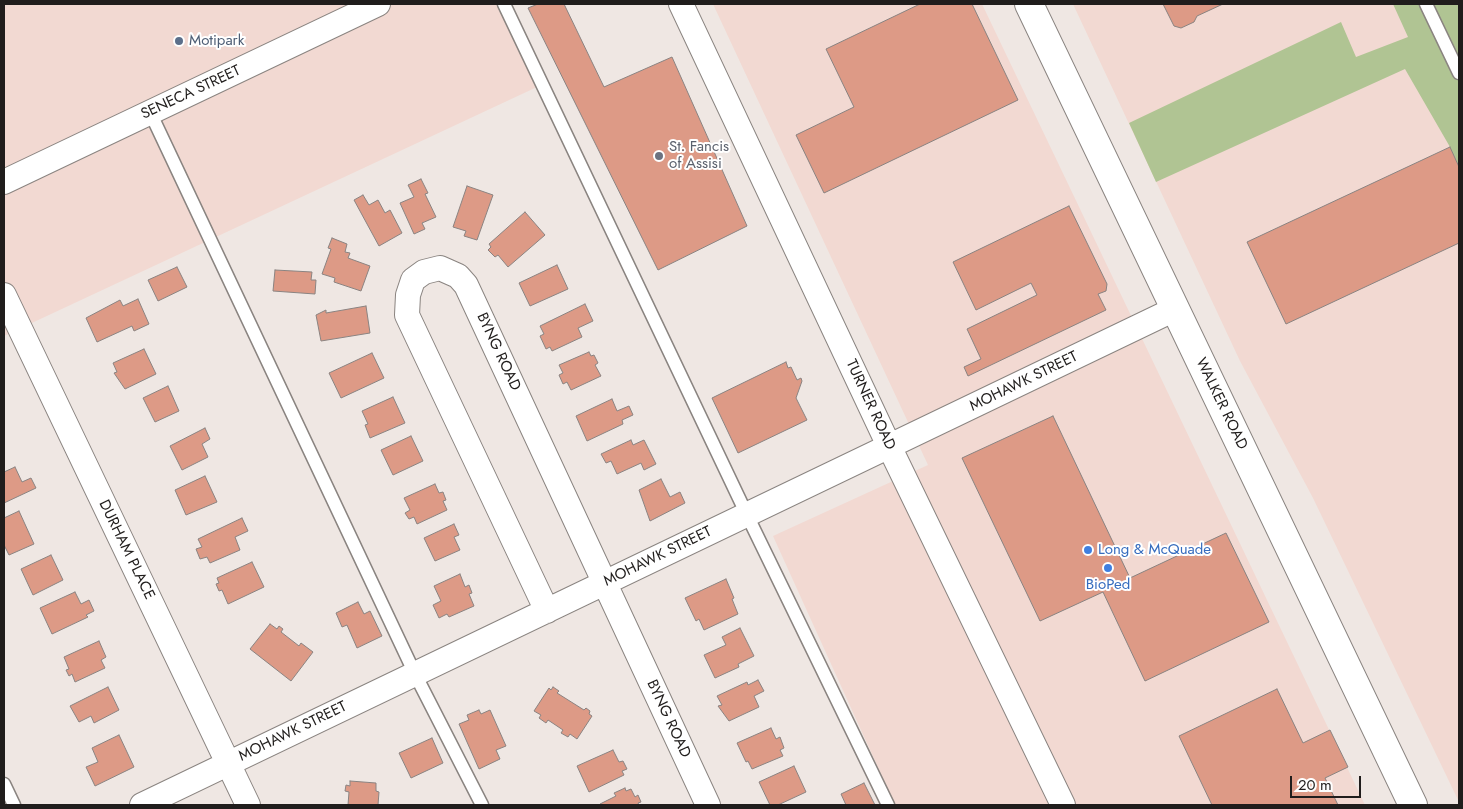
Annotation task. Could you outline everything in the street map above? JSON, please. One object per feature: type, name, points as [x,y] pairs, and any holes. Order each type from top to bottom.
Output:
[{"type":"main road","name":"WALKER ROAD","points":[[1029,4],[1413,805]]},
{"type":"street","name":"SENECA STREET","points":[[4,182],[378,4]]},
{"type":"street","name":"TURNER ROAD","points":[[681,4],[889,446],[1063,805]]},
{"type":"street","name":"BYNG ROAD","points":[[546,612],[407,314],[408,295],[413,280],[424,272],[440,268],[458,276],[466,285],[708,805]]},
{"type":"street","name":"DURHAM PLACE","points":[[4,295],[248,805]]},
{"type":"street","name":"MOHAWK STREET","points":[[142,805],[1175,309]]},
{"type":"lane","points":[[504,4],[747,515],[888,805]]},
{"type":"lane","points":[[1426,4],[1459,73]]},
{"type":"lane","points":[[150,112],[213,242],[415,674],[482,805]]},
{"type":"lane","points":[[4,784],[14,805]]},
{"type":"shaded area","points":[[4,4],[497,4],[537,87],[4,336]]},
{"type":"shaded area","points":[[713,4],[982,4],[1365,805],[895,805],[773,536],[928,465]]},
{"type":"shaded area","points":[[1073,4],[1459,4],[1459,802],[1313,498],[1240,361]]},
{"type":"green space","points":[[1393,4],[1459,4],[1459,167],[1450,147],[1405,69],[1156,182],[1129,123],[1341,22],[1356,57],[1408,37]]},
{"type":"building","name":"St. Fancis of Assisi","points":[[538,4],[564,4],[604,87],[672,57],[747,226],[658,270],[528,8]]},
{"type":"building","points":[[920,4],[972,4],[1018,100],[824,193],[796,135],[854,107],[826,49]]},
{"type":"building","points":[[1163,4],[1223,4],[1197,16],[1194,22],[1181,28],[1174,26]]},
{"type":"building","points":[[1450,147],[1459,167],[1459,243],[1286,324],[1247,242]]},
{"type":"building","points":[[421,179],[428,193],[425,194],[436,217],[422,223],[425,229],[414,234],[400,203],[414,197],[408,185]]},
{"type":"building","points":[[467,186],[493,195],[477,240],[464,236],[466,231],[453,227]]},
{"type":"building","points":[[363,195],[369,205],[378,200],[385,213],[390,210],[402,233],[379,246],[354,200]]},
{"type":"building","points":[[1069,206],[1107,284],[1106,291],[1098,294],[1106,310],[968,376],[964,367],[981,359],[967,329],[1037,295],[1031,283],[976,310],[953,262]]},
{"type":"building","points":[[525,212],[545,235],[508,267],[498,255],[495,257],[488,250],[491,247],[489,244]]},
{"type":"building","points":[[332,238],[347,244],[345,252],[350,253],[348,258],[370,266],[361,291],[334,282],[335,278],[322,274],[331,249],[328,248]]},
{"type":"building","points":[[557,265],[568,289],[530,306],[519,283]]},
{"type":"building","points":[[177,267],[187,287],[158,301],[148,280]]},
{"type":"building","points":[[275,270],[312,272],[311,280],[316,280],[315,294],[273,291]]},
{"type":"building","points":[[138,299],[149,324],[134,331],[132,326],[97,342],[86,318],[120,300],[123,306]]},
{"type":"building","points":[[585,304],[593,321],[578,328],[582,337],[552,351],[550,347],[546,349],[540,336],[544,334],[540,326]]},
{"type":"building","points":[[366,306],[370,333],[321,341],[316,315],[326,310],[326,313]]},
{"type":"building","points":[[144,349],[156,374],[125,389],[114,373],[117,372],[113,363]]},
{"type":"building","points":[[589,352],[591,356],[594,355],[598,363],[595,365],[601,376],[571,390],[567,382],[563,384],[559,375],[563,373],[559,365]]},
{"type":"building","points":[[372,353],[384,378],[341,398],[329,373]]},
{"type":"building","points":[[786,362],[788,368],[791,367],[797,380],[801,378],[802,381],[796,398],[807,420],[738,453],[712,398]]},
{"type":"building","points":[[168,386],[179,411],[155,422],[143,398]]},
{"type":"building","points":[[393,397],[405,423],[370,438],[365,425],[368,424],[362,411]]},
{"type":"building","points":[[612,399],[617,411],[629,406],[633,415],[622,420],[623,424],[587,441],[576,416]]},
{"type":"building","points":[[1053,416],[1130,578],[1226,533],[1269,622],[1145,681],[1103,592],[1040,621],[962,458]]},
{"type":"building","points":[[205,428],[210,439],[202,444],[208,457],[182,470],[170,446]]},
{"type":"building","points":[[411,436],[423,461],[393,475],[381,450]]},
{"type":"building","points":[[631,440],[633,445],[644,440],[656,464],[644,470],[641,463],[617,474],[611,461],[606,463],[601,454]]},
{"type":"building","points":[[15,467],[22,482],[31,478],[36,488],[4,503],[4,472]]},
{"type":"building","points":[[205,476],[217,502],[186,515],[175,490]]},
{"type":"building","points":[[661,479],[670,497],[680,492],[685,503],[650,521],[639,490]]},
{"type":"building","points":[[435,484],[439,493],[443,492],[446,500],[443,501],[447,510],[417,524],[414,517],[409,519],[405,513],[410,510],[404,498]]},
{"type":"building","points":[[19,511],[34,544],[9,555],[4,545],[4,518]]},
{"type":"building","points":[[242,518],[248,531],[235,537],[240,550],[210,563],[207,557],[200,559],[196,549],[202,547],[198,539]]},
{"type":"building","points":[[454,524],[459,535],[454,537],[460,550],[435,561],[424,538]]},
{"type":"building","points":[[51,555],[63,580],[33,595],[21,569]]},
{"type":"building","points":[[252,562],[264,587],[228,604],[222,590],[219,591],[216,584],[219,583],[217,578]]},
{"type":"building","points":[[460,574],[465,587],[469,585],[472,593],[469,594],[474,606],[449,617],[447,614],[439,618],[433,605],[441,601],[434,586]]},
{"type":"building","points":[[726,579],[738,614],[704,630],[699,619],[696,621],[685,598]]},
{"type":"building","points":[[75,592],[81,604],[89,600],[94,611],[86,615],[88,617],[52,634],[40,608]]},
{"type":"building","points":[[358,602],[364,614],[370,611],[382,636],[357,648],[347,625],[342,627],[336,613]]},
{"type":"building","points":[[270,624],[277,629],[279,626],[283,629],[281,632],[299,646],[301,643],[313,652],[291,681],[250,649]]},
{"type":"building","points":[[740,628],[754,656],[738,664],[739,667],[715,678],[704,655],[726,645],[722,637]]},
{"type":"building","points":[[99,641],[106,657],[101,660],[105,668],[75,682],[72,674],[69,676],[66,670],[69,669],[64,657]]},
{"type":"building","points":[[758,680],[764,691],[754,696],[759,707],[729,721],[718,706],[722,705],[717,696],[747,682],[748,685]]},
{"type":"building","points":[[108,687],[119,710],[94,723],[91,716],[79,722],[70,706]]},
{"type":"building","points":[[553,687],[559,691],[557,693],[584,710],[586,708],[590,711],[589,714],[592,716],[577,739],[570,734],[568,737],[561,733],[563,730],[548,720],[546,723],[539,718],[541,715],[534,711],[549,688],[551,690]]},
{"type":"building","points":[[1277,689],[1303,743],[1330,730],[1348,767],[1325,778],[1338,805],[1212,805],[1179,736]]},
{"type":"building","points":[[479,710],[481,714],[490,710],[506,746],[496,750],[500,759],[479,769],[459,724],[469,720],[467,715]]},
{"type":"building","points":[[771,728],[776,739],[780,737],[784,748],[780,750],[783,756],[752,769],[748,761],[746,762],[737,743]]},
{"type":"building","points":[[119,735],[134,767],[95,786],[86,767],[98,762],[92,748]]},
{"type":"building","points":[[432,738],[443,763],[411,778],[399,753]]},
{"type":"building","points":[[613,750],[619,762],[623,761],[627,769],[622,771],[624,775],[589,792],[577,766]]},
{"type":"building","points":[[794,766],[806,792],[778,805],[770,805],[759,782]]},
{"type":"building","points":[[350,781],[376,783],[376,791],[379,792],[378,805],[348,805],[349,792],[345,791],[346,785],[350,786]]},
{"type":"building","points":[[864,783],[875,805],[846,805],[841,794]]},
{"type":"building","points":[[625,788],[626,791],[631,789],[635,797],[638,795],[641,802],[638,803],[639,805],[600,804],[616,796],[614,793]]},
{"type":"place","name":"Motipark","points":[[179,41]]},
{"type":"place","name":"St. Fancis of Assisi","points":[[659,156]]},
{"type":"place","name":"Long & McQuade","points":[[1088,550]]},
{"type":"place","name":"BioPed","points":[[1108,568]]}]
